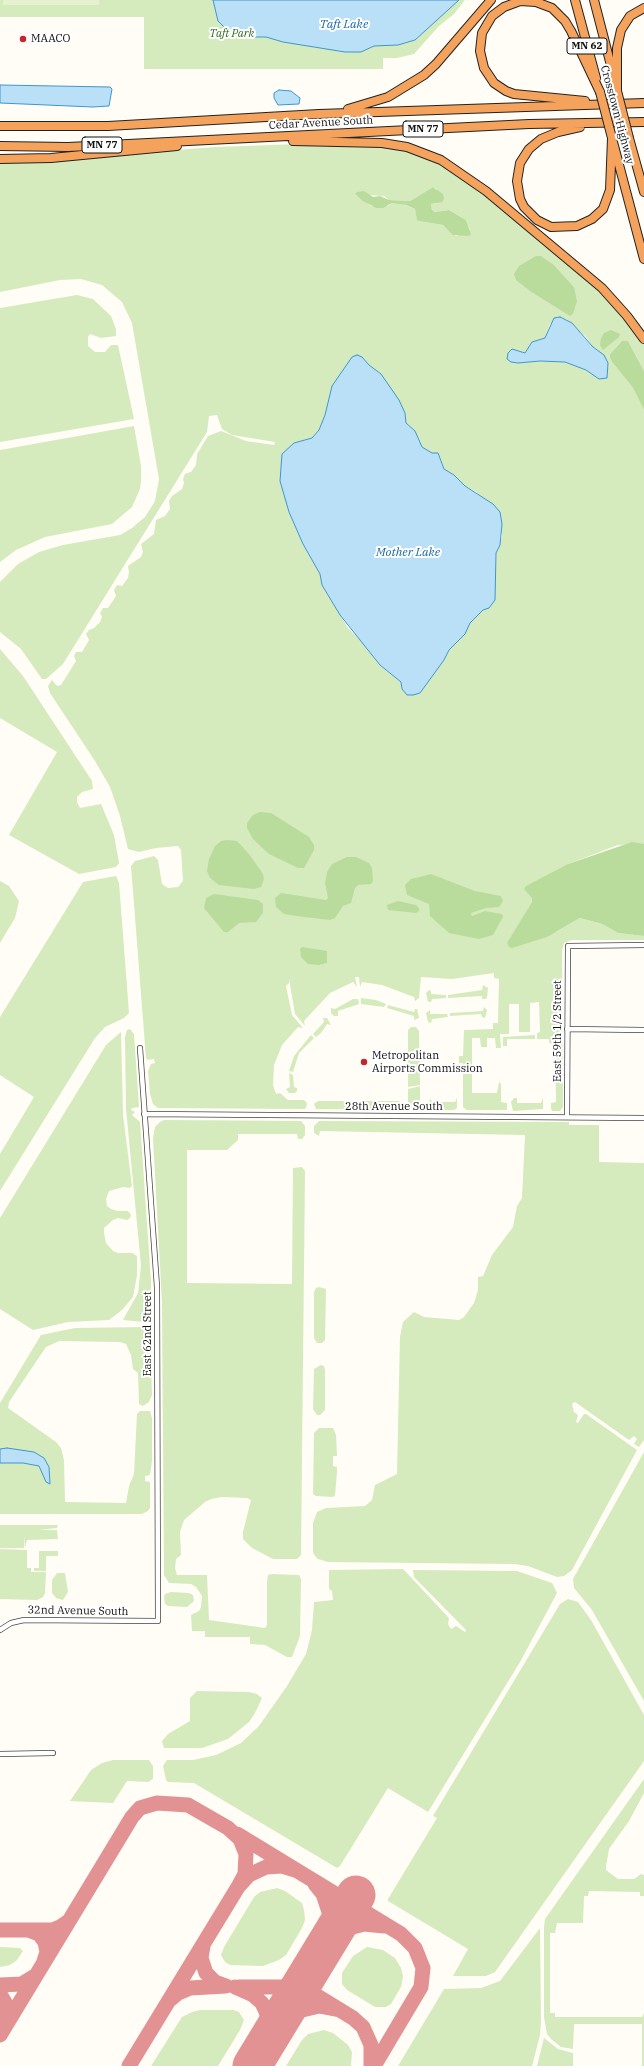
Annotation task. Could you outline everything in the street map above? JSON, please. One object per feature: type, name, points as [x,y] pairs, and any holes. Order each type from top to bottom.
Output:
[{"type":"highway","points":[[319,114],[373,103],[415,82],[436,64],[491,0]]},
{"type":"highway","name":"Crosstown Highway","points":[[575,0],[644,259]]},
{"type":"highway","name":"Crosstown Highway","points":[[594,0],[644,192]]},
{"type":"highway","points":[[600,92],[566,21],[552,8],[536,2],[520,1],[498,11],[486,24],[480,42],[481,60],[488,76],[500,87],[514,94],[582,100],[600,104]]},
{"type":"highway","points":[[617,92],[619,37],[621,30],[630,16],[644,8]]},
{"type":"highway","name":"Cedar Avenue South","points":[[0,126],[108,126],[319,114],[644,102]]},
{"type":"highway","points":[[603,122],[558,132],[541,139],[529,149],[520,163],[517,181],[520,199],[531,214],[544,224],[560,228],[577,226],[598,214],[607,202],[610,190],[612,138]]},
{"type":"highway","name":"Cedar Avenue South","points":[[0,146],[68,147],[529,124],[644,122]]},
{"type":"highway","points":[[630,138],[644,172]]},
{"type":"highway","points":[[246,139],[382,143],[407,148],[442,160],[486,191],[602,288],[627,316],[644,339]]},
{"type":"highway","points":[[0,160],[50,158],[164,149],[204,141]]},
{"type":"street","name":"East 59th 1/2 Street","points":[[568,1117],[568,946],[644,945]]},
{"type":"street","points":[[567,1029],[644,1030]]},
{"type":"street","name":"East 62nd Street","points":[[140,1048],[157,1287],[158,1621]]},
{"type":"street","name":"28th Avenue South","points":[[144,1114],[644,1118]]},
{"type":"street","name":"32nd Avenue South","points":[[0,1630],[17,1621],[24,1620],[158,1621]]},
{"type":"street","points":[[0,1754],[53,1753]]},
{"type":"green space","name":"Taft Park","points":[[0,0],[465,0],[454,14],[439,26],[414,54],[397,58],[383,58],[383,69],[144,69],[144,17],[0,17]]},
{"type":"green space","points":[[3,0],[99,0],[99,5],[3,5]]},
{"type":"green space","points":[[328,143],[382,145],[400,148],[426,156],[470,180],[600,290],[644,344],[644,371],[628,341],[622,341],[610,354],[612,362],[633,388],[644,410],[644,844],[618,845],[568,864],[556,932],[580,918],[602,924],[618,933],[644,936],[644,940],[572,940],[564,943],[562,951],[563,1107],[560,1111],[552,1111],[551,1109],[551,1103],[556,1102],[555,1044],[549,1043],[549,1039],[537,1039],[537,1033],[540,1032],[539,1002],[530,1003],[530,1032],[519,1032],[519,1004],[509,1004],[509,1034],[500,1034],[501,1048],[496,1048],[495,1038],[487,1038],[487,1047],[481,1047],[480,1038],[472,1038],[472,1093],[497,1093],[499,1082],[501,1084],[501,1102],[507,1103],[507,1110],[467,1110],[463,1107],[463,1063],[459,1063],[459,1056],[463,1056],[464,1030],[493,1029],[493,1023],[498,1023],[499,979],[494,978],[494,973],[452,979],[421,977],[419,998],[415,1001],[414,997],[382,985],[362,982],[360,987],[359,977],[355,977],[357,987],[353,982],[330,993],[304,1021],[305,1026],[295,1014],[289,979],[289,983],[286,986],[292,1015],[303,1028],[298,1027],[282,1045],[274,1065],[273,1085],[276,1094],[280,1093],[288,1100],[304,1100],[307,1103],[306,1108],[158,1108],[153,1104],[150,1094],[148,1071],[151,1064],[155,1063],[154,1059],[148,1060],[146,1058],[131,866],[135,861],[154,856],[158,860],[162,884],[168,888],[178,887],[183,881],[181,850],[178,846],[156,848],[139,852],[128,849],[120,816],[110,787],[95,761],[50,693],[48,686],[52,680],[57,686],[61,685],[76,661],[74,656],[76,652],[82,652],[89,640],[86,634],[100,622],[102,617],[100,613],[103,608],[108,608],[116,596],[114,590],[117,585],[122,586],[128,578],[128,566],[141,557],[143,552],[141,544],[154,534],[156,520],[165,516],[170,509],[169,501],[172,496],[182,489],[185,474],[191,472],[196,465],[197,454],[208,436],[221,431],[246,441],[274,445],[275,442],[232,435],[222,429],[217,415],[209,416],[207,432],[63,664],[46,679],[42,679],[21,649],[0,632],[0,582],[18,564],[39,552],[63,545],[120,535],[132,528],[145,517],[155,501],[159,479],[132,323],[122,302],[102,285],[81,279],[60,280],[0,292],[0,162],[216,147]],"holes":[[[433,187],[437,189],[437,203],[431,204],[432,210],[435,212],[449,210],[466,220],[470,230],[456,236],[443,225],[418,221],[415,209],[400,203],[392,203],[388,206],[371,206],[355,194],[384,196],[389,200],[410,201]],[[554,265],[574,287],[570,316],[564,311]],[[566,319],[586,337],[593,347],[600,352],[599,379],[586,370],[565,362],[540,361],[518,363],[512,349],[525,353],[532,342],[545,338],[550,324]],[[352,357],[362,357],[369,365],[381,374],[405,413],[406,423],[415,431],[422,447],[441,460],[444,469],[454,475],[465,486],[475,491],[500,512],[502,537],[496,553],[496,565],[489,608],[483,610],[470,623],[465,634],[449,650],[444,660],[420,693],[402,689],[401,682],[380,665],[364,644],[348,628],[322,585],[320,574],[303,544],[289,512],[280,481],[294,443],[312,438],[319,430],[325,415],[332,386]]]},
{"type":"green space","points":[[433,187],[443,194],[444,199],[442,202],[431,204],[432,210],[435,212],[449,210],[466,220],[471,234],[469,236],[453,235],[443,225],[418,221],[415,209],[406,205],[392,203],[383,208],[376,208],[363,201],[355,194],[357,192],[364,191],[373,197],[380,196],[389,200],[410,201]]},
{"type":"green space","points":[[536,256],[541,256],[554,265],[574,287],[577,301],[573,314],[570,316],[530,291],[516,280],[514,274],[519,266]]},
{"type":"green space","points":[[77,295],[93,299],[111,316],[116,329],[116,336],[101,338],[90,334],[88,337],[88,346],[95,352],[105,352],[111,345],[118,345],[134,419],[0,442],[0,308]]},
{"type":"green space","points":[[611,330],[620,334],[619,337],[603,350],[600,345],[601,338],[604,333]]},
{"type":"green space","points":[[622,341],[628,341],[644,371],[644,410],[633,388],[612,362],[610,357],[610,354]]},
{"type":"green space","points":[[134,426],[141,466],[141,481],[140,489],[132,507],[112,524],[45,537],[16,550],[0,562],[0,450]]},
{"type":"green space","points":[[0,649],[23,676],[92,781],[93,789],[82,792],[77,797],[77,802],[80,808],[101,804],[114,835],[119,863],[116,867],[79,874],[9,835],[57,752],[0,718]]},
{"type":"green space","points":[[260,812],[271,813],[309,837],[314,845],[314,850],[304,868],[298,868],[269,854],[253,839],[247,828],[247,823],[253,815]]},
{"type":"green space","points":[[221,841],[237,841],[249,854],[263,874],[264,879],[261,887],[254,889],[219,885],[210,878],[207,871],[209,859],[215,846]]},
{"type":"green space","points":[[632,842],[644,844],[644,936],[618,933],[602,924],[580,918],[547,937],[512,948],[509,947],[507,943],[532,902],[532,898],[524,889],[526,886],[568,864]]},
{"type":"green space","points":[[347,857],[356,857],[369,863],[372,868],[373,881],[371,884],[358,885],[355,888],[351,903],[343,906],[335,918],[330,920],[284,914],[276,907],[275,898],[281,893],[326,900],[328,898],[325,883],[327,872],[332,864]]},
{"type":"green space","points":[[431,874],[475,891],[501,896],[503,901],[499,907],[486,908],[471,913],[472,916],[485,911],[502,914],[503,917],[493,935],[479,939],[449,933],[430,916],[429,904],[407,895],[405,885],[411,879]]},
{"type":"green space","points":[[116,876],[119,883],[129,1013],[124,1018],[105,1027],[95,1038],[0,1191],[0,1154],[34,1097],[0,1075],[0,1017],[83,882]]},
{"type":"green space","points":[[0,881],[9,886],[19,901],[15,918],[0,943]]},
{"type":"green space","points":[[214,894],[258,900],[263,904],[263,913],[256,922],[239,923],[228,932],[224,932],[204,908],[206,898]]},
{"type":"green space","points":[[398,901],[416,905],[419,908],[419,911],[416,913],[388,910],[387,905]]},
{"type":"green space","points":[[302,947],[327,951],[327,963],[319,965],[308,964],[301,957],[300,949]]},
{"type":"green space","points":[[483,985],[488,988],[487,998],[485,999],[482,999],[482,996],[448,998],[448,995],[482,990]]},
{"type":"green space","points":[[429,990],[431,991],[431,994],[446,995],[446,998],[432,999],[431,1002],[428,1002],[426,993]]},
{"type":"green space","points":[[361,998],[376,1000],[386,1004],[384,1007],[361,1004]]},
{"type":"green space","points":[[353,999],[358,999],[359,1004],[338,1011],[338,1016],[334,1016],[331,1013],[331,1008],[335,1009]]},
{"type":"green space","points":[[388,1005],[414,1012],[415,1009],[417,1009],[419,1018],[414,1020],[414,1016],[387,1008]]},
{"type":"green space","points":[[484,1007],[487,1010],[485,1018],[482,1017],[481,1014],[450,1016],[450,1013],[483,1011]]},
{"type":"green space","points":[[430,1010],[430,1014],[447,1014],[448,1017],[432,1019],[431,1023],[428,1022],[426,1013]]},
{"type":"green space","points":[[323,1018],[327,1018],[331,1025],[327,1024],[321,1033],[316,1037],[313,1034],[324,1022]]},
{"type":"green space","points":[[411,1027],[416,1027],[419,1031],[420,1085],[408,1087],[408,1030]]},
{"type":"green space","points":[[130,1029],[134,1034],[139,1107],[132,1108],[131,1110],[135,1112],[132,1115],[140,1122],[151,1282],[151,1313],[149,1318],[144,1322],[123,1320],[138,1293],[141,1265],[126,1109],[125,1037],[127,1030]]},
{"type":"green space","points":[[121,1032],[123,1115],[132,1186],[130,1188],[123,1187],[109,1191],[106,1199],[107,1206],[111,1209],[128,1211],[131,1215],[127,1220],[118,1218],[113,1220],[104,1228],[104,1233],[106,1243],[113,1251],[118,1253],[132,1253],[137,1256],[137,1275],[133,1297],[122,1310],[109,1320],[68,1322],[33,1330],[0,1309],[0,1218],[106,1045]]},
{"type":"green space","points":[[311,1035],[314,1038],[299,1053],[293,1072],[289,1071],[294,1056]]},
{"type":"green space","points":[[535,1035],[535,1039],[507,1039],[507,1046],[503,1046],[503,1037]]},
{"type":"green space","points":[[289,1073],[293,1075],[294,1087],[297,1088],[295,1093],[289,1093],[286,1089],[290,1087]]},
{"type":"green space","points":[[420,1086],[420,1107],[416,1110],[410,1109],[408,1105],[408,1089]]},
{"type":"green space","points":[[430,1098],[432,1102],[455,1102],[457,1098],[457,1108],[454,1110],[432,1110],[429,1106]]},
{"type":"green space","points":[[514,1098],[517,1098],[517,1103],[541,1103],[543,1098],[543,1109],[513,1111],[511,1102]]},
{"type":"green space","points":[[318,1101],[398,1101],[401,1102],[401,1107],[399,1110],[316,1109],[314,1104]]},
{"type":"green space","points":[[164,1120],[301,1121],[305,1126],[305,1135],[302,1139],[298,1139],[297,1134],[238,1134],[238,1140],[227,1150],[187,1150],[187,1283],[292,1284],[293,1168],[302,1167],[305,1171],[301,1555],[297,1559],[273,1559],[252,1548],[243,1539],[243,1532],[251,1500],[247,1498],[222,1497],[205,1502],[184,1520],[180,1532],[181,1555],[176,1559],[175,1568],[177,1575],[207,1575],[209,1620],[265,1628],[267,1625],[268,1575],[299,1575],[301,1579],[300,1636],[292,1657],[287,1657],[265,1645],[250,1644],[250,1637],[205,1637],[205,1631],[192,1631],[191,1615],[199,1611],[202,1596],[196,1587],[191,1584],[169,1583],[164,1575],[162,1302],[153,1138],[155,1127]]},
{"type":"green space","points":[[319,1121],[569,1122],[569,1125],[599,1125],[599,1162],[644,1163],[644,1440],[639,1447],[634,1444],[637,1439],[634,1436],[629,1440],[575,1402],[572,1404],[574,1412],[578,1415],[576,1422],[578,1423],[584,1414],[586,1414],[637,1450],[572,1570],[564,1576],[557,1577],[528,1566],[514,1564],[328,1562],[318,1559],[315,1556],[313,1552],[313,1523],[317,1512],[326,1508],[365,1506],[372,1500],[375,1485],[397,1474],[400,1337],[403,1322],[414,1312],[424,1317],[459,1320],[464,1317],[474,1303],[478,1290],[478,1277],[483,1276],[492,1255],[513,1227],[517,1206],[522,1198],[525,1135],[320,1131],[319,1136],[314,1133],[314,1126]]},
{"type":"green space","points":[[319,1287],[326,1289],[325,1340],[322,1343],[317,1343],[314,1338],[314,1292],[316,1288]]},
{"type":"green space","points":[[146,1327],[150,1329],[152,1395],[149,1402],[143,1406],[139,1404],[138,1373],[133,1369],[131,1355],[126,1344],[120,1342],[59,1341],[46,1347],[9,1402],[8,1408],[56,1442],[61,1448],[64,1460],[65,1502],[126,1503],[129,1486],[134,1474],[137,1414],[140,1411],[150,1411],[152,1418],[152,1461],[150,1475],[145,1476],[145,1481],[150,1482],[150,1508],[142,1514],[0,1514],[0,1403],[41,1335],[75,1328]]},
{"type":"green space","points":[[321,1365],[324,1366],[325,1370],[325,1410],[320,1415],[317,1415],[313,1409],[314,1369]]},
{"type":"green space","points":[[319,1428],[333,1428],[336,1435],[337,1456],[333,1456],[333,1466],[337,1467],[337,1472],[335,1495],[333,1497],[316,1496],[313,1494],[314,1433]]},
{"type":"green space","points":[[644,1452],[644,1701],[592,1610],[574,1588],[573,1579]]},
{"type":"green space","points":[[0,1525],[58,1525],[57,1528],[39,1530],[57,1530],[58,1539],[27,1540],[25,1548],[24,1536],[24,1548],[0,1548]]},
{"type":"green space","points":[[0,1549],[27,1550],[27,1568],[31,1568],[31,1572],[46,1572],[45,1593],[43,1597],[37,1600],[0,1599]]},
{"type":"green space","points":[[39,1551],[58,1551],[58,1556],[46,1556],[46,1571],[34,1571],[34,1568],[39,1568]]},
{"type":"green space","points":[[403,1569],[449,1618],[448,1624],[451,1629],[456,1626],[465,1632],[466,1630],[414,1577],[413,1570],[517,1571],[552,1583],[557,1593],[520,1662],[428,1812],[388,1788],[340,1866],[337,1868],[194,1783],[168,1782],[166,1780],[163,1766],[167,1760],[193,1760],[216,1755],[241,1743],[259,1726],[287,1686],[306,1654],[312,1630],[314,1602],[333,1600],[332,1591],[329,1589],[329,1570]]},
{"type":"green space","points":[[57,1573],[65,1573],[68,1592],[63,1600],[56,1598],[52,1593],[52,1580]]},
{"type":"green space","points":[[171,1592],[189,1593],[193,1595],[194,1601],[187,1607],[168,1606],[165,1604],[164,1597],[165,1594]]},
{"type":"green space","points":[[568,1599],[578,1602],[591,1620],[644,1715],[644,1761],[495,1972],[486,1976],[453,1976],[468,1949],[388,1901],[388,1899],[437,1818],[433,1816],[560,1604]]},
{"type":"green space","points":[[197,1691],[249,1692],[257,1694],[262,1698],[249,1722],[228,1739],[202,1748],[164,1748],[162,1741],[168,1734],[190,1721],[190,1698]]},
{"type":"green space","points":[[113,1760],[149,1760],[153,1766],[153,1779],[148,1782],[127,1781],[113,1803],[70,1801],[91,1770],[102,1763]]},
{"type":"green space","points":[[644,1779],[644,1793],[629,1821],[609,1849],[606,1870],[618,1879],[634,1879],[641,1874],[644,1875],[644,1896],[640,1896],[640,1892],[589,1891],[588,1896],[584,1896],[583,1923],[557,1923],[555,1933],[550,1933],[550,2013],[555,2013],[555,2017],[642,2017],[644,2013],[644,2066],[642,2066],[642,2024],[574,2024],[573,2049],[561,2047],[547,2034],[544,2017],[544,1927],[545,1919]]},
{"type":"green space","points":[[277,1888],[285,1891],[302,1903],[304,1910],[305,1920],[302,1928],[286,1955],[279,1960],[263,1966],[230,1965],[225,1962],[221,1955],[224,1947],[254,1897],[260,1892]]},
{"type":"green space","points":[[540,1928],[541,2022],[540,2035],[532,2066],[398,2066],[444,1989],[481,1988],[500,1981]]},
{"type":"green space","points":[[0,1947],[20,1948],[23,1951],[17,1960],[10,1965],[0,1967]]},
{"type":"green space","points":[[367,1947],[383,1950],[395,1958],[401,1968],[403,1977],[401,1987],[391,2004],[386,2007],[375,2007],[347,1990],[342,1984],[342,1973],[353,1956]]},
{"type":"green space","points":[[200,2010],[234,2010],[239,2012],[244,2020],[240,2030],[218,2066],[151,2066],[182,2017]]},
{"type":"green space","points":[[324,2030],[333,2033],[348,2045],[352,2052],[351,2066],[286,2066],[302,2040],[308,2034]]},
{"type":"green space","points":[[544,2038],[558,2049],[573,2053],[573,2066],[537,2066]]},
{"type":"water","name":"Taft Lake","points":[[213,0],[459,0],[415,40],[398,45],[374,46],[361,52],[345,52],[283,42],[266,37],[244,37],[225,28],[218,21]]},
{"type":"water","points":[[0,85],[110,87],[112,89],[109,106],[93,107],[0,103]]},
{"type":"water","points":[[279,90],[291,91],[300,98],[299,104],[278,105],[274,98],[274,93]]},
{"type":"water","points":[[560,317],[572,323],[593,347],[604,355],[608,363],[607,378],[599,379],[586,370],[565,362],[540,361],[518,363],[511,362],[507,359],[508,353],[512,349],[525,353],[532,342],[545,338],[554,318]]},
{"type":"water","name":"Mother Lake","points":[[357,355],[362,357],[369,365],[381,374],[399,400],[405,413],[406,423],[415,431],[422,447],[432,453],[438,453],[444,469],[454,475],[465,486],[493,504],[500,512],[502,524],[500,545],[496,553],[495,600],[489,608],[483,610],[470,623],[465,634],[449,650],[444,660],[420,693],[413,695],[407,695],[402,689],[401,682],[380,665],[340,615],[322,585],[320,574],[303,544],[289,512],[280,481],[282,454],[294,443],[312,438],[319,430],[325,415],[332,386],[352,357]]},
{"type":"water","points":[[7,1448],[34,1452],[44,1458],[49,1467],[50,1484],[46,1482],[39,1466],[23,1463],[0,1463],[0,1449]]},
{"type":"taxiway","points":[[0,2035],[132,1817],[140,1808],[157,1803],[188,1805],[228,1828],[240,1839],[246,1854],[245,1874],[238,1887],[249,1875],[266,1867],[282,1866],[295,1870]]},
{"type":"taxiway","points":[[237,1834],[401,1934],[415,1948],[423,1968],[421,1987],[374,2066]]},
{"type":"taxiway","points":[[315,1884],[323,1894],[330,1915],[329,1930],[321,1952],[335,1935],[349,1928],[364,1924],[384,1926]]},
{"type":"taxiway","points":[[129,2066],[238,1887]]},
{"type":"taxiway","points":[[44,1961],[47,1952],[45,1942],[39,1934],[28,1930],[53,1930],[69,1921]]},
{"type":"taxiway","points":[[0,1930],[28,1930]]},
{"type":"taxiway","points":[[171,1999],[178,1993],[190,1988],[226,1986],[215,1982],[206,1973],[201,1958],[203,1946]]},
{"type":"taxiway","points":[[0,1985],[22,1984],[35,1976]]},
{"type":"taxiway","points":[[235,1987],[253,1995],[262,2003],[267,2014],[267,2033],[258,2056],[280,2024],[294,2012],[319,2006],[340,2010]]},
{"type":"taxiway","points":[[239,1987],[288,1987],[306,1991],[317,1996],[353,2018],[363,2027],[371,2045],[371,2066]]},
{"type":"taxiway","points":[[0,1994],[7,2006],[6,2023]]},
{"type":"runway","points":[[252,2066],[356,1895]]},
{"type":"place","name":"MAACO","points":[[23,39]]},
{"type":"place","name":"Metropolitan Airports Commission","points":[[364,1062]]}]
